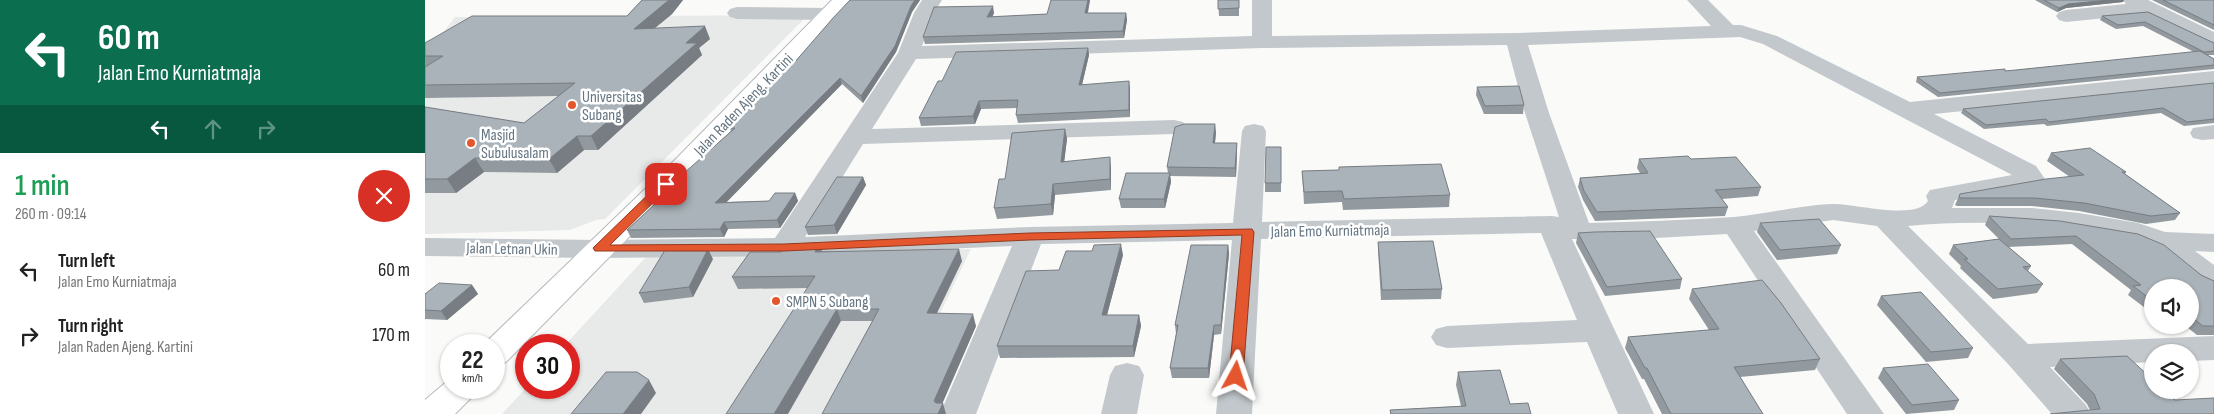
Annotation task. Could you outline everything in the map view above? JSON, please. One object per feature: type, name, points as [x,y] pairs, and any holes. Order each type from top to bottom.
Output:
[{"type":"main road","name":"Jalan Raden Ajeng. Kartini","points":[[505,343],[679,170],[836,7]]},
{"type":"main road","points":[[433,414],[449,399]]},
{"type":"street","points":[[784,247],[857,137],[909,52],[924,13],[932,0]]},
{"type":"street","points":[[1262,0],[1262,42]]},
{"type":"street","points":[[1697,0],[1728,32]]},
{"type":"street","points":[[2066,16],[2142,4],[2214,40]]},
{"type":"street","points":[[737,13],[836,7]]},
{"type":"street","points":[[2189,27],[2214,25]]},
{"type":"street","points":[[909,52],[1262,42],[1517,39],[1741,30],[1770,40],[2027,172],[2031,180],[1946,194],[1940,196],[1942,201],[1938,209],[1923,216]]},
{"type":"street","points":[[1517,39],[1565,228],[1568,264],[1637,414]]},
{"type":"street","points":[[1906,110],[2214,78]]},
{"type":"street","points":[[857,137],[1174,127]]},
{"type":"street","points":[[1234,414],[1254,131]]},
{"type":"street","name":"Jalan Emo Kurniatmaja","points":[[599,248],[784,247],[1030,236],[1735,225],[1833,212],[1886,219],[1923,216],[2031,216],[2079,221],[2138,232],[2162,241]]},
{"type":"street","points":[[1886,219],[2020,356],[2073,414]]},
{"type":"street","points":[[1735,225],[1866,414]]},
{"type":"street","points":[[958,414],[1030,236]]},
{"type":"street","points":[[2162,241],[2214,243]]},
{"type":"street","points":[[2162,241],[2195,252],[2214,254]]},
{"type":"street","points":[[2162,241],[2214,280]]},
{"type":"street","name":"Jalan Letnan Ukin","points":[[425,246],[599,248]]},
{"type":"street","points":[[1447,337],[1599,330]]},
{"type":"street","points":[[2020,356],[2214,348]]},
{"type":"street","points":[[1119,414],[1127,375]]},
{"type":"shaded area","name":"Universitas Subang","points":[[808,15],[605,219],[596,220],[570,230],[425,234],[425,41],[440,37],[455,17]]},
{"type":"shaded area","name":"SMPN 5 Subang","points":[[971,249],[892,414],[502,414],[516,399],[580,399],[580,334],[575,334],[646,257]]},
{"type":"building","points":[[642,0],[669,0],[634,29],[705,26],[686,43],[697,43],[591,136],[577,136],[549,159],[475,158],[447,179],[425,179],[425,107],[524,123],[575,83],[425,85],[425,67],[443,56],[425,56],[425,43],[472,16],[627,16]]},
{"type":"building","points":[[850,0],[915,0],[895,46],[861,96],[840,78],[715,203],[769,201],[775,193],[795,193],[777,220],[724,222],[720,229],[627,230],[670,190],[667,190],[683,174],[735,128],[729,128],[794,63]]},
{"type":"building","points":[[1051,0],[1088,0],[1085,13],[1126,13],[1123,31],[923,37],[934,7],[993,6],[987,17],[1047,14]]},
{"type":"building","points":[[1218,0],[1239,0],[1239,8],[1218,9]]},
{"type":"building","points":[[2044,0],[2109,0],[2068,4],[2059,8]]},
{"type":"building","points":[[2163,0],[2214,0],[2214,25]]},
{"type":"building","points":[[2148,12],[2214,43],[2214,51],[2204,52],[2145,22],[2118,25],[2102,16]]},
{"type":"building","points":[[1088,48],[1079,85],[1129,81],[1129,110],[1016,115],[1018,100],[979,101],[973,116],[919,118],[938,81],[942,81],[956,52]]},
{"type":"building","points":[[2200,51],[2214,59],[2214,65],[1940,93],[1917,77],[2005,69],[2005,71],[2016,70]]},
{"type":"building","points":[[2214,83],[2214,119],[2187,122],[2163,108],[2049,122],[2046,119],[1986,125],[1963,109]]},
{"type":"building","points":[[1519,86],[1524,105],[1485,106],[1477,87]]},
{"type":"building","points":[[1184,124],[1215,124],[1213,143],[1237,143],[1235,168],[1167,167],[1175,127]]},
{"type":"building","points":[[1065,129],[1061,162],[1110,157],[1110,179],[1053,184],[1051,204],[994,208],[999,179],[1005,179],[1012,133]]},
{"type":"building","points":[[1266,147],[1281,147],[1281,183],[1265,183]]},
{"type":"building","points":[[2090,148],[2126,172],[2122,172],[2180,213],[2151,216],[2084,203],[2035,198],[1959,197],[1960,194],[2046,179],[2084,175],[2051,153]]},
{"type":"building","points":[[1688,156],[1691,159],[1736,157],[1761,187],[1715,190],[1728,207],[1597,212],[1584,191],[1580,178],[1648,173],[1639,159]]},
{"type":"building","points":[[1441,164],[1450,195],[1344,199],[1342,191],[1304,192],[1302,171],[1339,170],[1339,167]]},
{"type":"building","points":[[1126,173],[1170,173],[1164,199],[1119,199]]},
{"type":"building","points":[[837,177],[863,177],[834,225],[805,227]]},
{"type":"building","points":[[1989,216],[2060,221],[2138,234],[2164,245],[2201,275],[2214,281],[2214,326],[2203,326],[2199,323],[2199,279],[2144,279],[2144,294],[2133,286],[2141,285],[2076,236],[2011,239]]},
{"type":"building","points":[[1819,219],[1841,245],[1780,250],[1760,223]]},
{"type":"building","points":[[1650,231],[1682,279],[1607,287],[1578,233],[1594,232]]},
{"type":"building","points":[[1999,239],[2031,266],[2023,267],[2043,284],[1998,289],[1964,259],[1968,259],[1953,245]]},
{"type":"building","points":[[1433,241],[1442,289],[1382,290],[1378,242]]},
{"type":"building","points":[[819,244],[815,252],[959,249],[927,313],[973,314],[934,401],[936,403],[943,403],[938,414],[822,414],[879,309],[837,309],[774,414],[726,414],[815,276],[732,277],[750,252],[781,252],[785,246]]},
{"type":"building","points":[[1121,244],[1102,315],[1139,315],[1133,346],[997,346],[1026,271],[1059,270],[1066,251],[1092,251],[1094,245]]},
{"type":"building","points":[[1191,245],[1228,245],[1221,325],[1214,325],[1208,368],[1170,368],[1178,325],[1175,325]]},
{"type":"building","points":[[708,249],[689,287],[639,293],[665,250]]},
{"type":"building","points":[[1762,280],[1781,303],[1820,359],[1734,367],[1763,414],[1671,414],[1628,337],[1719,329],[1692,289]]},
{"type":"building","points":[[439,283],[472,285],[441,311],[425,310],[425,294]]},
{"type":"building","points":[[1921,292],[1973,348],[1931,352],[1881,296]]},
{"type":"building","points":[[2127,356],[2144,372],[2144,399],[2214,398],[2214,414],[2050,414],[2100,409],[2094,394],[2060,359]]},
{"type":"building","points":[[1928,364],[1959,400],[1912,405],[1883,368]]},
{"type":"building","points":[[1500,370],[1510,404],[1528,403],[1531,414],[1391,414],[1390,410],[1466,406],[1458,372]]},
{"type":"building","points":[[606,372],[637,372],[649,380],[623,414],[571,414]]},
{"type":"place","name":"Universitas Subang","points":[[572,105]]},
{"type":"place","name":"Masjid Subulusalam","points":[[471,143]]},
{"type":"place","name":"SMPN 5 Subang","points":[[776,301]]},
{"type":"route","points":[[666,184],[599,248],[784,247],[1030,236],[1248,232],[1236,376]]}]
